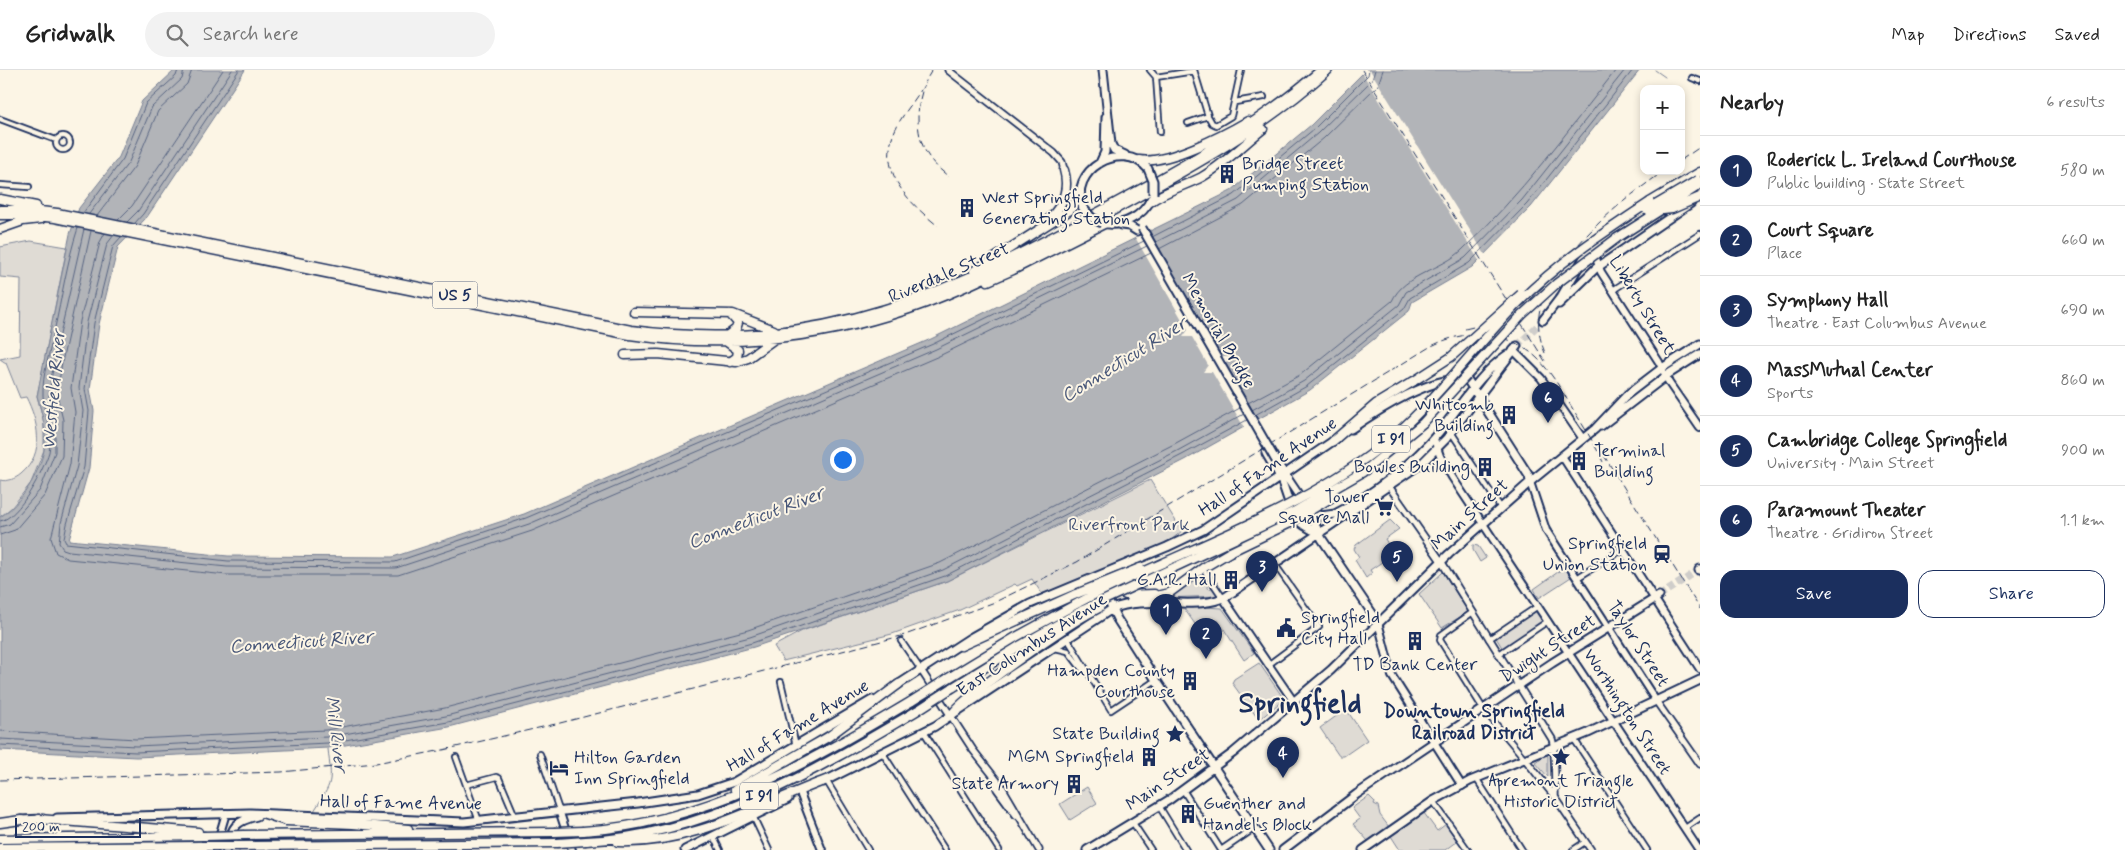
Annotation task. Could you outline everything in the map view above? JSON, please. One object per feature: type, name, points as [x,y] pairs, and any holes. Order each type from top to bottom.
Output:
[{"type":"highway","name":"Riverdale Street","points":[[1287,102],[1320,70]]},
{"type":"highway","name":"Riverdale Street","points":[[720,341],[777,338],[857,324],[940,294],[1070,234],[1199,163],[1251,132],[1328,70]]},
{"type":"highway","points":[[1139,160],[1155,160],[1203,144],[1287,102]]},
{"type":"highway","points":[[1148,205],[1163,193],[1191,182],[1216,168],[1287,102]]},
{"type":"highway","points":[[1038,230],[1058,210],[1064,199],[1066,188],[1064,170]]},
{"type":"highway","name":"I 91","points":[[205,834],[583,831],[636,824],[684,813],[730,797],[775,777],[912,701],[1023,632],[1080,602],[1297,500],[1346,472],[1405,427],[1517,304],[1551,273],[1613,227],[1700,174]]},
{"type":"highway","points":[[1473,354],[1529,299],[1576,259],[1651,207],[1700,180]]},
{"type":"highway","name":"I 91","points":[[0,848],[557,843],[588,841],[657,831],[736,807],[824,764],[918,710],[1021,645],[1144,581],[1310,504],[1375,463],[1423,422],[1517,321],[1550,289],[1604,247],[1700,185]]},
{"type":"highway","points":[[940,294],[1072,208],[1080,193]]},
{"type":"highway","points":[[1661,210],[1672,209],[1700,197]]},
{"type":"highway","points":[[0,199],[56,216]]},
{"type":"highway","name":"US 5","points":[[0,210],[24,209],[617,327],[665,333],[728,335]]},
{"type":"highway","name":"US 5","points":[[0,215],[56,216]]},
{"type":"highway","points":[[0,229],[23,221],[56,216]]},
{"type":"highway","points":[[940,294],[1007,273],[1103,224]]},
{"type":"highway","name":"US 5","points":[[166,238],[614,332],[668,340],[720,341]]},
{"type":"highway","points":[[1333,441],[1380,401],[1447,360],[1508,305],[1551,273]]},
{"type":"highway","name":"Riverdale Street","points":[[728,335],[784,332],[862,317],[940,294]]},
{"type":"highway","points":[[634,312],[740,315],[766,328],[784,332]]},
{"type":"highway","points":[[728,335],[736,329],[738,323],[730,314]]},
{"type":"highway","points":[[625,355],[658,354],[730,362],[748,358],[765,344],[777,338]]},
{"type":"highway","points":[[720,341],[732,344],[738,348],[738,356],[730,362]]},
{"type":"highway","points":[[1132,602],[1169,593],[1203,568],[1230,552],[1301,517],[1346,488],[1375,463]]},
{"type":"highway","points":[[961,646],[1120,575],[1171,559]]},
{"type":"highway","points":[[1127,564],[1116,582],[1116,588],[1121,594],[1129,596],[1169,593]]},
{"type":"highway","points":[[951,716],[960,705],[1084,613]]},
{"type":"highway","points":[[684,813],[750,782],[814,746],[855,718],[899,684]]},
{"type":"highway","points":[[588,841],[638,842],[689,833],[724,822],[826,780]]},
{"type":"highway","points":[[265,814],[286,822],[362,824],[442,832]]},
{"type":"highway","points":[[39,819],[205,834]]},
{"type":"highway","points":[[0,822],[21,820]]},
{"type":"highway","points":[[0,839],[205,834]]},
{"type":"highway","points":[[272,845],[308,850]]},
{"type":"highway","points":[[69,850],[108,847]]},
{"type":"main road","points":[[1103,70],[1106,116],[1111,146],[1116,151],[1139,160],[1148,169],[1153,181],[1153,194],[1141,219],[1139,229],[1103,224],[1090,216],[1083,208],[1080,193],[1084,178],[1098,165],[1111,158],[1127,156]]},
{"type":"main road","points":[[1098,165],[1105,152],[1104,127],[1106,116]]},
{"type":"main road","points":[[1700,174],[1592,247],[1585,255],[1560,298],[1543,320],[1584,279],[1600,266],[1700,197]]},
{"type":"main road","points":[[1671,194],[1677,194],[1682,197],[1683,209]]},
{"type":"main road","points":[[1115,225],[1129,220],[1148,205]]},
{"type":"main road","name":"Memorial Bridge","points":[[1139,229],[1282,477],[1309,511],[1319,533],[1378,622]]},
{"type":"main road","name":"Liberty Street","points":[[1592,247],[1613,290],[1662,368],[1665,376],[1700,428]]},
{"type":"main road","name":"Main Street","points":[[1087,850],[1159,806],[1214,768],[1294,702],[1342,660],[1441,561],[1530,482],[1595,429],[1631,392],[1662,368],[1700,344]]},
{"type":"main road","points":[[1515,348],[1541,378],[1583,439]]},
{"type":"main road","name":"East Columbus Avenue","points":[[685,850],[924,732],[1112,609],[1132,602],[1208,602],[1223,598],[1319,533],[1387,483],[1434,439],[1515,348]]},
{"type":"main road","name":"Main Street","points":[[1595,429],[1617,416],[1665,376],[1700,354]]},
{"type":"main road","name":"Hall of Fame Avenue","points":[[21,820],[226,813],[449,822],[480,821],[559,810],[634,804],[706,792],[742,779],[961,646],[970,638],[1023,608],[1127,564],[1209,526],[1370,416],[1439,382],[1465,379],[1476,392]]},
{"type":"main road","points":[[1476,392],[1529,476],[1530,482]]},
{"type":"main road","name":"East Columbus Avenue","points":[[1309,511],[1319,516],[1335,514],[1422,463],[1451,432],[1476,392]]},
{"type":"main road","name":"Worthington Street","points":[[1434,439],[1452,477],[1570,652],[1699,850]]},
{"type":"main road","points":[[1562,456],[1657,597],[1700,669]]},
{"type":"main road","points":[[1282,477],[1292,514],[1303,526],[1319,533]]},
{"type":"main road","name":"Taylor Street","points":[[1530,482],[1546,529],[1656,700]]},
{"type":"main road","points":[[1097,576],[1112,609],[1156,680],[1269,850]]},
{"type":"main road","name":"Dwight Street","points":[[1283,850],[1357,794],[1433,742],[1657,597]]},
{"type":"main road","points":[[1223,598],[1294,702]]},
{"type":"main road","points":[[1378,622],[1392,676],[1462,786]]},
{"type":"main road","points":[[1363,850],[1433,801],[1476,778],[1574,739],[1700,680]]},
{"type":"main road","points":[[800,793],[822,850]]},
{"type":"main road","points":[[559,810],[572,850]]},
{"type":"main road","points":[[215,850],[226,813]]},
{"type":"main road","points":[[226,850],[236,824],[242,820],[265,814]]},
{"type":"street","points":[[948,70],[1054,153],[1062,162],[1064,170]]},
{"type":"street","points":[[1150,70],[1156,76],[1160,132]]},
{"type":"street","points":[[1156,76],[1194,70],[1208,116],[1214,124],[1221,124],[1230,116],[1235,102],[1241,70]]},
{"type":"street","points":[[1692,78],[1700,81]]},
{"type":"street","points":[[1235,102],[1264,97]]},
{"type":"street","points":[[1188,123],[1208,116]]},
{"type":"street","points":[[0,119],[56,140]]},
{"type":"street","points":[[1690,182],[1700,197]]},
{"type":"street","points":[[0,185],[29,187]]},
{"type":"street","points":[[1613,290],[1700,234]]},
{"type":"street","points":[[1451,432],[1501,508]]},
{"type":"street","points":[[1387,483],[1441,561],[1555,746],[1553,761],[1555,798]]},
{"type":"street","points":[[1577,578],[1623,548]]},
{"type":"street","points":[[1268,665],[1319,627],[1274,563]]},
{"type":"street","points":[[1206,573],[1223,598]]},
{"type":"street","points":[[1489,638],[1538,606]]},
{"type":"street","points":[[1473,612],[1441,635],[1440,640],[1484,710],[1555,798],[1591,850]]},
{"type":"street","points":[[1499,654],[1548,621]]},
{"type":"street","points":[[1067,638],[1111,710],[1156,680]]},
{"type":"street","points":[[901,641],[951,716],[1002,786],[1018,818],[1039,850]]},
{"type":"street","points":[[1051,649],[1062,648],[1068,651],[1081,668],[1086,671]]},
{"type":"street","points":[[780,682],[796,747]]},
{"type":"street","name":"Taylor Street","points":[[1656,700],[1700,764]]},
{"type":"street","points":[[924,732],[999,850]]},
{"type":"street","points":[[1574,739],[1648,850]]},
{"type":"street","points":[[882,752],[945,850]]},
{"type":"street","points":[[540,754],[559,810]]},
{"type":"street","points":[[456,758],[480,821]]},
{"type":"street","points":[[466,785],[496,777],[499,778],[515,816]]},
{"type":"street","points":[[1476,778],[1522,850]]},
{"type":"street","points":[[826,780],[868,850]]},
{"type":"street","points":[[1183,790],[1222,850],[1254,828]]},
{"type":"street","points":[[1433,801],[1468,850]]},
{"type":"street","points":[[1159,806],[1186,850]]},
{"type":"street","points":[[753,816],[769,850]]},
{"type":"street","points":[[1685,828],[1700,818]]},
{"type":"street","points":[[1133,822],[1151,850]]},
{"type":"street","points":[[713,836],[720,850]]},
{"type":"street","points":[[1572,850],[1585,842]]},
{"type":"green space","points":[[31,241],[67,247],[37,396],[44,422],[44,450],[31,483],[12,507],[0,517],[0,480],[3,481],[16,477],[29,466],[37,447],[37,437],[34,416],[26,397],[20,398],[6,363],[0,359],[20,355],[21,279],[0,277],[0,247]]},
{"type":"green space","name":"Riverfront Park","points":[[1150,480],[1182,531],[1171,540],[1137,556],[1042,594],[1032,579],[1017,586],[1015,584],[960,610],[892,634],[783,661],[774,646],[802,631],[947,581]]},
{"type":"green space","points":[[1390,520],[1399,529],[1385,539],[1394,554],[1370,570],[1372,573],[1366,578],[1355,560],[1359,557],[1354,549],[1356,545]]},
{"type":"green space","points":[[1473,545],[1478,546],[1486,558],[1480,562],[1473,550]]},
{"type":"green space","points":[[1565,567],[1571,577],[1539,598],[1534,589]]},
{"type":"green space","points":[[1443,572],[1468,612],[1442,628],[1419,594]]},
{"type":"green space","points":[[1199,574],[1209,589],[1213,587],[1218,596],[1164,598]]},
{"type":"green space","points":[[1187,606],[1222,608],[1254,653],[1244,660],[1218,620],[1213,627],[1202,634],[1185,610]]},
{"type":"green space","points":[[1536,609],[1544,622],[1503,649],[1495,636]]},
{"type":"green space","points":[[1259,663],[1284,699],[1259,720],[1232,683],[1234,679]]},
{"type":"green space","points":[[1346,709],[1367,740],[1344,756],[1339,756],[1320,728]]},
{"type":"green space","points":[[1546,755],[1548,756],[1548,777],[1535,762]]},
{"type":"green space","points":[[1087,787],[1097,803],[1070,820],[1060,804]]},
{"type":"green space","points":[[1369,796],[1375,802],[1374,804],[1378,806],[1380,815],[1389,827],[1368,841],[1353,824],[1360,819],[1352,808]]},
{"type":"green space","points":[[1424,813],[1437,831],[1446,824],[1457,841],[1445,850],[1400,850],[1391,836]]},
{"type":"water","points":[[175,70],[245,70],[147,217],[118,247],[99,324],[90,389],[94,411],[89,468],[69,540],[228,556],[393,557],[524,514],[931,339],[1231,191],[1311,125],[1366,70],[1640,70],[1531,207],[1472,267],[1412,302],[1409,311],[1310,390],[1185,460],[947,581],[754,647],[449,727],[328,748],[136,757],[0,750],[0,517],[15,504],[28,488],[42,459],[45,443],[44,429],[37,396],[70,234],[79,208],[119,157],[142,101]]},
{"type":"pier","points":[[1370,70],[1486,256],[1480,262],[1361,71]]},
{"type":"pier","points":[[1149,230],[1202,321],[1209,322],[1206,329],[1222,357],[1229,357],[1226,364],[1259,422],[1245,429],[1212,372],[1203,372],[1208,365],[1192,337],[1183,337],[1188,330],[1135,237]]},
{"type":"waterway","points":[[1655,70],[1665,77]]},
{"type":"waterway","name":"Mill River","points":[[314,811],[330,782],[328,749]]},
{"type":"tunnel","points":[[1517,346],[1543,320]]},
{"type":"tunnel","points":[[1659,596],[1699,570]]},
{"type":"railway","points":[[932,70],[922,90],[918,125],[920,137],[931,160],[949,177]]},
{"type":"railway","points":[[1362,70],[1545,361]]},
{"type":"railway","points":[[924,85],[898,124],[892,140],[890,155],[892,169],[897,182],[905,194],[938,226]]},
{"type":"railway","points":[[1685,157],[1700,147]]},
{"type":"railway","points":[[1557,273],[1592,229],[1659,175]]},
{"type":"railway","points":[[1465,329],[1496,320],[1519,308],[1539,291],[1560,267]]},
{"type":"railway","points":[[1545,353],[1540,337],[1539,312],[1548,288]]},
{"type":"railway","points":[[0,780],[281,772],[376,763],[443,750],[560,723],[905,635],[995,602],[1077,562],[1428,348],[1456,337],[1470,335],[1499,337],[1525,348],[1537,358],[1560,387],[1603,462]]},
{"type":"railway","points":[[1603,454],[1700,609]]},
{"type":"place","name":"Bridge Street Pumping Station","points":[[1227,174]]},
{"type":"place","name":"West Springfield Generating Station","points":[[967,208]]},
{"type":"place","name":"Whitcomb Building","points":[[1509,415]]},
{"type":"place","name":"Paramount Theater","points":[[1548,423]]},
{"type":"place","name":"Terminal Building","points":[[1579,461]]},
{"type":"place","name":"Bowles Building","points":[[1485,467]]},
{"type":"place","name":"Tower Square Mall","points":[[1384,507]]},
{"type":"place","name":"Springfield Union Station","points":[[1662,554]]},
{"type":"place","name":"G.A.R. Hall","points":[[1231,580]]},
{"type":"place","name":"Cambridge College Springfield","points":[[1397,582]]},
{"type":"place","name":"Symphony Hall","points":[[1262,592]]},
{"type":"place","name":"Springfield City Hall","points":[[1286,628]]},
{"type":"place","name":"Roderick L. Ireland Courthouse","points":[[1166,635]]},
{"type":"place","name":"TD Bank Center","points":[[1415,641]]},
{"type":"place","name":"Court Square","points":[[1206,659]]},
{"type":"place","name":"Hampden County Courthouse","points":[[1190,681]]},
{"type":"place","name":"State Building","points":[[1175,734]]},
{"type":"place","name":"MGM Springfield","points":[[1149,757]]},
{"type":"place","name":"Apremont Triangle Historic District","points":[[1561,757]]},
{"type":"place","name":"Hilton Garden Inn Springfield","points":[[559,768]]},
{"type":"place","name":"MassMutual Center","points":[[1283,778]]},
{"type":"place","name":"State Armory","points":[[1074,784]]},
{"type":"place","name":"Guenther and Handel's Block","points":[[1188,814]]},
{"type":"district","name":"Springfield","points":[[1300,704]]},
{"type":"district","name":"Downtown Springfield Railroad District","points":[[1474,722]]},
{"type":"water label","name":"Connecticut River","points":[[1124,360]]},
{"type":"water label","name":"Westfield River","points":[[54,390]]},
{"type":"water label","name":"Connecticut River","points":[[756,518]]},
{"type":"water label","name":"Connecticut River","points":[[301,642]]}]
